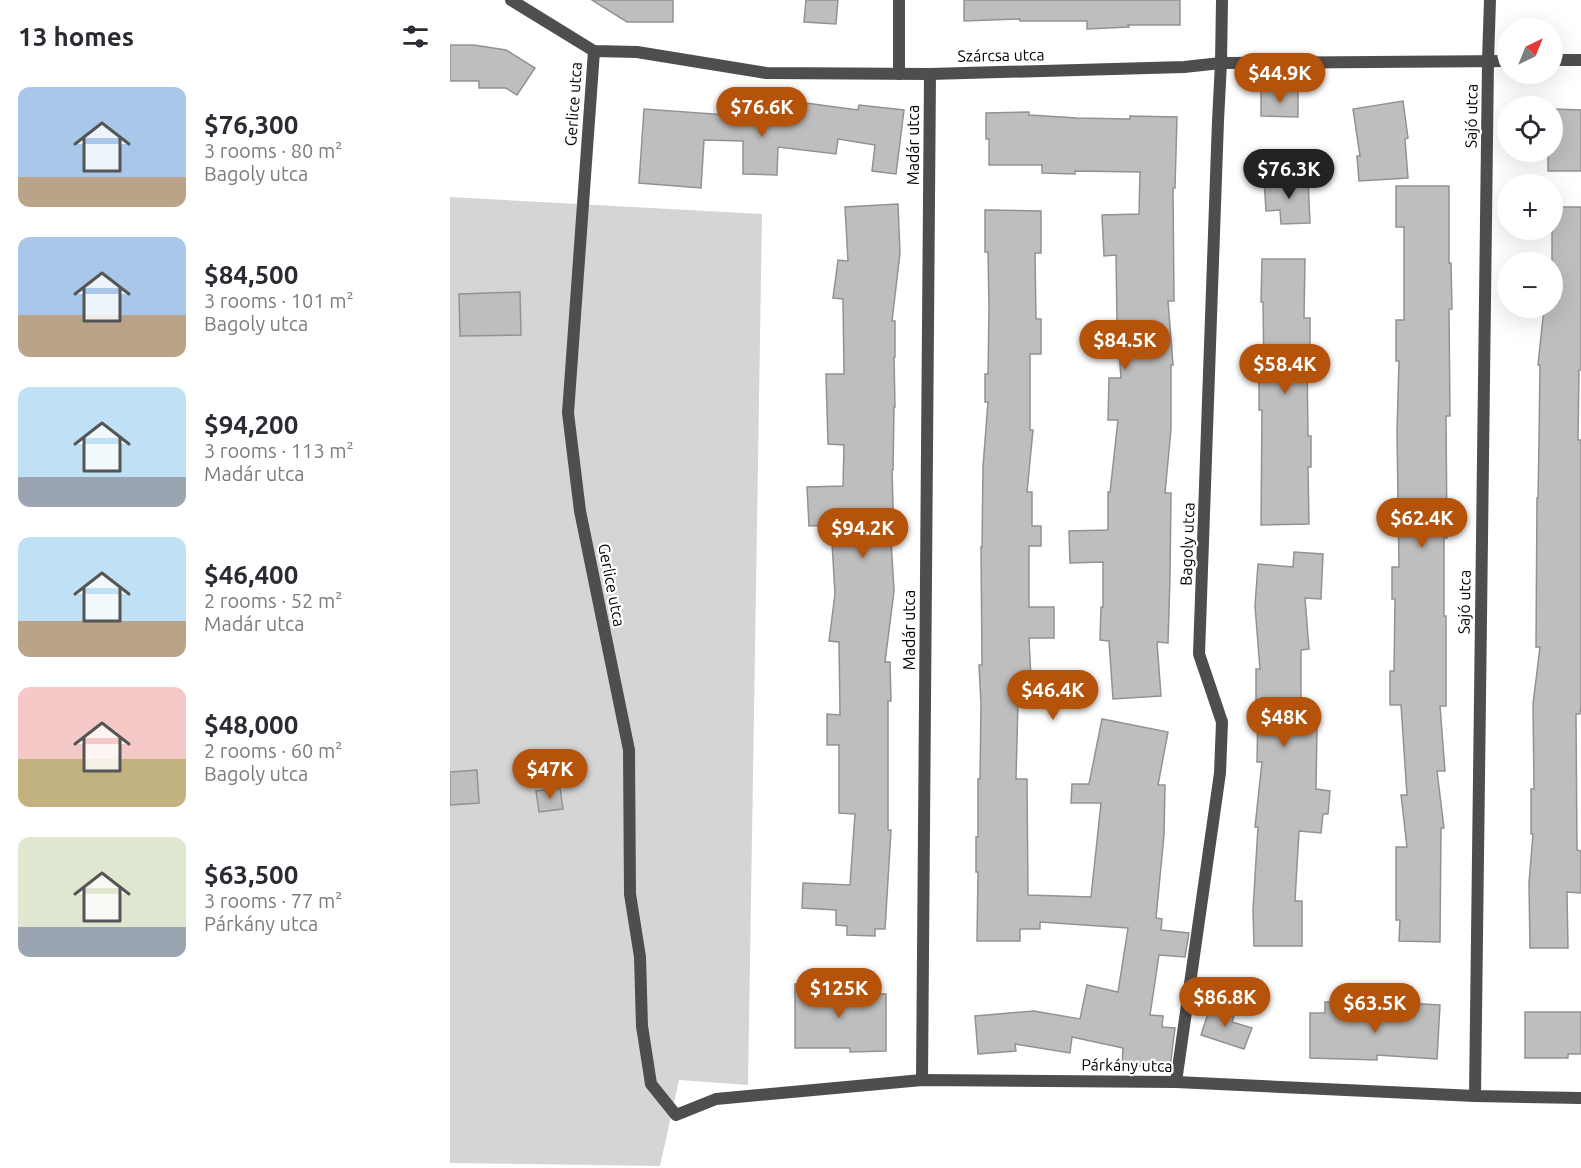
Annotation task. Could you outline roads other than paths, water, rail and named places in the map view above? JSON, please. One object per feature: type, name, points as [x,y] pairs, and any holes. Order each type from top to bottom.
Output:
[{"type":"street","points":[[511,0],[594,51]]},
{"type":"street","points":[[899,0],[899,74]]},
{"type":"street","name":"Bagoly utca","points":[[1176,1082],[1220,773],[1222,722],[1200,654],[1222,0]]},
{"type":"street","name":"Sajó utca","points":[[1474,1096],[1490,0]]},
{"type":"street","name":"Szárcsa utca","points":[[594,51],[637,52],[765,74],[930,74],[1184,67],[1221,63],[1497,61]]},
{"type":"street","name":"Gerlice utca","points":[[594,51],[568,413],[580,511],[629,750],[630,894],[640,957],[642,1026],[651,1084],[676,1115]]},
{"type":"street","points":[[1563,60],[1581,60]]},
{"type":"street","name":"Madár utca","points":[[922,1080],[930,74]]},
{"type":"street","name":"Párkány utca","points":[[676,1115],[716,1099],[922,1080],[1176,1082],[1474,1096],[1581,1098]]}]
